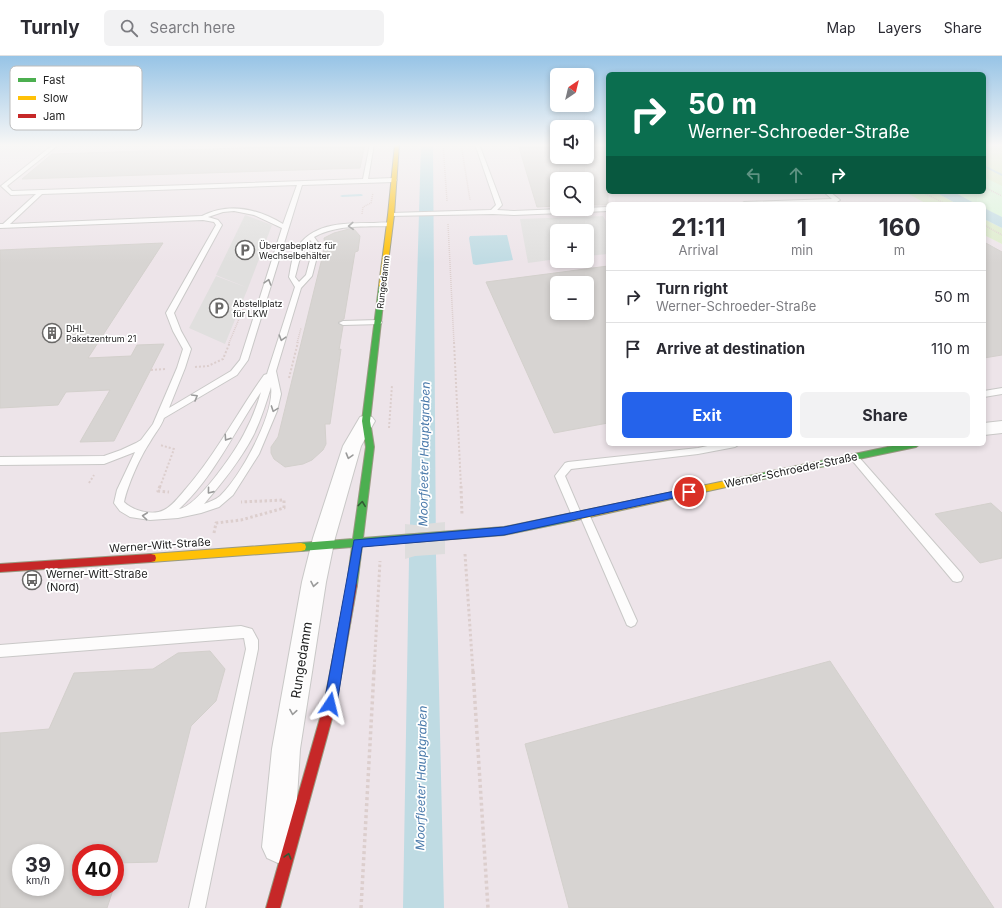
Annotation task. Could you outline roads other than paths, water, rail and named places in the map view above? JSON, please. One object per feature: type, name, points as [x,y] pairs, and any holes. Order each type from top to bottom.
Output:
[{"type":"street","name":"Rungedamm","points":[[270,908],[330,704],[354,573],[370,447],[366,421],[394,184]]},
{"type":"street","name":"Rungedamm","points":[[270,908],[286,749],[314,582],[322,546],[352,446],[366,421]]},
{"type":"street","points":[[986,430],[1002,427]]},
{"type":"street","name":"Werner-Schroeder-Straße","points":[[358,543],[504,531],[906,446]]},
{"type":"street","name":"Werner-Witt-Straße","points":[[0,568],[358,543]]},
{"type":"lane","points":[[7,184],[4,186],[11,193],[278,184]]},
{"type":"lane","points":[[161,416],[195,398],[234,374],[244,360],[285,226],[300,184]]},
{"type":"lane","points":[[491,184],[499,205],[493,212]]},
{"type":"lane","points":[[2,226],[41,192]]},
{"type":"lane","points":[[790,202],[837,200],[830,194]]},
{"type":"lane","points":[[298,287],[292,277],[302,246],[323,230],[390,220],[410,215],[606,209]]},
{"type":"lane","points":[[203,218],[217,212],[240,210],[249,211],[285,226]]},
{"type":"lane","points":[[2,226],[203,218],[216,220],[218,225],[170,312],[177,331],[187,349],[181,368],[157,425],[145,441],[122,490],[119,503],[126,512],[145,517],[184,513],[210,506],[222,500],[236,484],[263,438],[277,400],[272,371]]},
{"type":"lane","points":[[184,513],[198,504],[204,497],[248,436],[261,406],[298,287],[309,276],[317,245],[312,237]]},
{"type":"lane","points":[[343,324],[378,322]]},
{"type":"lane","points":[[166,515],[187,495],[230,434],[251,399],[272,371]]},
{"type":"lane","points":[[986,394],[1002,391]]},
{"type":"lane","points":[[0,461],[104,460],[133,450],[145,441]]},
{"type":"lane","points":[[631,621],[599,546],[560,476],[568,466],[698,451],[725,446]]},
{"type":"lane","points":[[854,457],[957,577]]},
{"type":"lane","points":[[0,651],[241,632],[248,633],[252,640],[252,649],[197,908]]},
{"type":"water","name":"Moorfleeter Hauptgraben","points":[[420,184],[433,184],[436,556],[444,908],[403,908],[409,559]]},
{"type":"water","points":[[939,194],[958,194],[972,202],[953,202]]},
{"type":"water","points":[[986,209],[1002,217],[1002,228],[986,220]]},
{"type":"water","points":[[507,235],[513,260],[476,265],[473,264],[469,238],[470,236]]},
{"type":"waterway","points":[[342,196],[361,195]]},
{"type":"place","name":"Übergabeplatz für Wechselbehälter","points":[[245,250]]},
{"type":"place","name":"Abstellplatz für LKW","points":[[219,308]]},
{"type":"place","name":"DHL Paketzentrum 21","points":[[52,333]]},
{"type":"place","name":"Werner-Witt-Straße (Nord)","points":[[32,580]]}]
